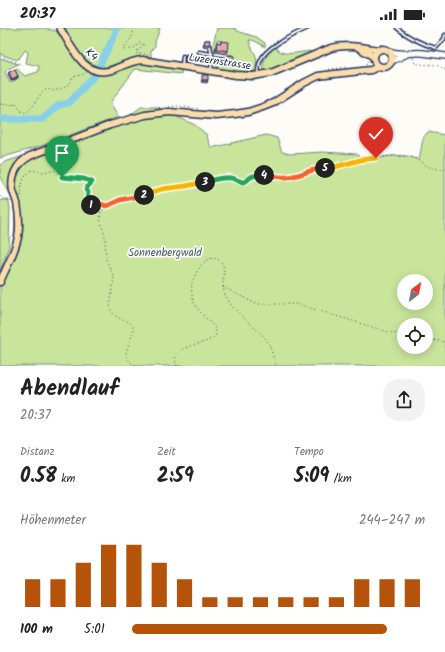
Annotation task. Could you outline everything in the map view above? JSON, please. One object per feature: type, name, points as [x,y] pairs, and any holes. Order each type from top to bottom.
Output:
[{"type":"main road","name":"K4","points":[[60,28],[86,68],[99,71]]},
{"type":"main road","name":"Luzernstrasse","points":[[99,71],[109,70],[142,60],[242,76],[258,75],[276,70],[331,48],[348,46],[379,50]]},
{"type":"main road","name":"Luzernstrasse","points":[[359,48],[373,57]]},
{"type":"main road","points":[[0,282],[18,236],[18,210],[13,188],[15,170],[20,163],[30,156],[110,125],[145,114],[161,112],[216,116],[248,112],[273,103],[304,83],[318,76],[366,68],[371,65],[375,53],[379,50],[384,49],[397,53],[422,53],[445,56]]},
{"type":"main road","points":[[389,51],[392,56],[392,61]]},
{"type":"main road","points":[[373,57],[376,64],[387,67],[392,61],[411,54]]},
{"type":"main road","points":[[366,68],[372,70],[379,66]]},
{"type":"lane","points":[[258,75],[260,61],[268,50],[283,40],[308,28]]},
{"type":"lane","points":[[397,28],[411,38],[436,48],[444,39],[445,35]]},
{"type":"lane","points":[[210,46],[212,56],[211,70]]},
{"type":"lane","points":[[199,52],[225,59]]},
{"type":"lane","points":[[182,66],[183,56]]},
{"type":"path","points":[[49,28],[54,28]]},
{"type":"path","points":[[134,28],[132,37],[124,50],[126,51],[136,47],[139,43],[143,44],[136,52],[137,54],[146,54],[150,56]]},
{"type":"path","points":[[411,54],[414,62],[418,64],[435,64],[445,70]]},
{"type":"path","points":[[0,56],[21,64]]},
{"type":"path","points":[[366,68],[373,57]]},
{"type":"path","points":[[326,70],[353,67]]},
{"type":"path","points":[[0,104],[5,105],[10,103],[13,106],[15,103],[26,113],[33,106],[42,92],[47,89],[54,90],[65,87],[70,83],[73,77],[86,73],[88,71],[86,68]]},
{"type":"path","points":[[150,109],[177,106],[202,109]]},
{"type":"path","points":[[135,366],[127,358],[126,354],[134,327],[130,323],[115,316],[110,307],[114,278],[106,259],[105,236],[100,219],[101,211],[107,206],[120,200],[162,189],[199,184],[221,178],[232,178],[244,182],[256,175],[287,177],[310,170],[335,167],[360,160],[389,156],[409,156],[434,168],[445,168]]},
{"type":"path","points":[[20,197],[22,182],[27,174],[32,170],[43,172],[60,171],[59,174],[62,177],[84,179],[92,182],[86,190],[88,192],[87,200],[91,199],[90,210],[100,204],[107,206]]},
{"type":"path","points":[[0,196],[1,198],[12,201],[14,206]]},
{"type":"path","points":[[177,366],[176,358],[179,352],[214,337],[216,333],[215,328],[194,303],[192,285],[194,276],[200,266],[206,260],[211,258],[216,259],[223,264],[223,286],[226,297],[231,304],[268,341],[277,366]]},
{"type":"path","points":[[223,286],[256,304],[297,304],[397,334]]},
{"type":"path","points":[[433,340],[445,342]]},
{"type":"green space","points":[[0,28],[44,28],[57,32],[62,36],[77,60],[85,68],[97,73],[104,74],[138,63],[147,63],[182,69],[181,74],[135,69],[110,103],[118,117],[41,146],[0,158],[0,58],[18,64],[5,72],[10,83],[19,78],[15,69],[17,68],[25,76],[38,72],[39,66],[26,63],[28,52],[25,50],[17,60],[0,54]]},
{"type":"green space","points":[[63,28],[160,28],[155,46],[151,50],[151,57],[139,57],[106,67],[98,67],[86,60],[78,52]]},
{"type":"green space","points":[[217,28],[235,28],[237,31],[256,37],[265,43],[265,47],[252,40],[249,40],[257,61],[255,71],[242,73],[230,72],[217,68],[217,63],[232,66],[234,58],[233,55],[227,54],[228,46],[226,42],[217,40],[213,56],[212,45]]},
{"type":"green space","points":[[276,47],[276,49],[284,53],[310,51],[310,53],[277,68],[266,71],[263,68],[265,59]]},
{"type":"green space","name":"Sonnenbergwald","points":[[141,107],[156,107],[195,125],[206,134],[211,148],[266,135],[277,138],[282,152],[290,154],[322,152],[357,154],[365,162],[392,156],[407,156],[419,161],[423,138],[428,132],[445,135],[445,366],[0,366],[0,283],[14,245],[15,222],[13,197],[0,177],[0,165],[121,122]]},
{"type":"green space","points":[[8,199],[10,208],[9,246],[0,272],[0,201]]},
{"type":"building","points":[[205,40],[210,40],[209,45],[204,44]]},
{"type":"building","points":[[221,41],[229,42],[228,51],[216,49],[217,42],[221,43]]},
{"type":"building","points":[[186,54],[193,55],[191,61],[186,60]]},
{"type":"building","points":[[228,55],[234,56],[233,63],[226,62]]},
{"type":"building","points":[[15,70],[18,76],[12,79],[9,72]]},
{"type":"building","points":[[202,75],[208,75],[208,80],[202,80]]},
{"type":"waterway","points":[[0,119],[43,119],[59,105],[69,103],[95,75],[117,28]]},
{"type":"route","points":[[62,177],[84,179],[92,182],[86,190],[88,191],[87,200],[91,199],[91,210],[100,204],[107,206],[120,200],[152,191],[199,184],[221,178],[235,178],[242,182],[247,181],[256,175],[268,175],[282,178],[294,176],[310,170],[330,168],[360,160],[376,158]]}]
